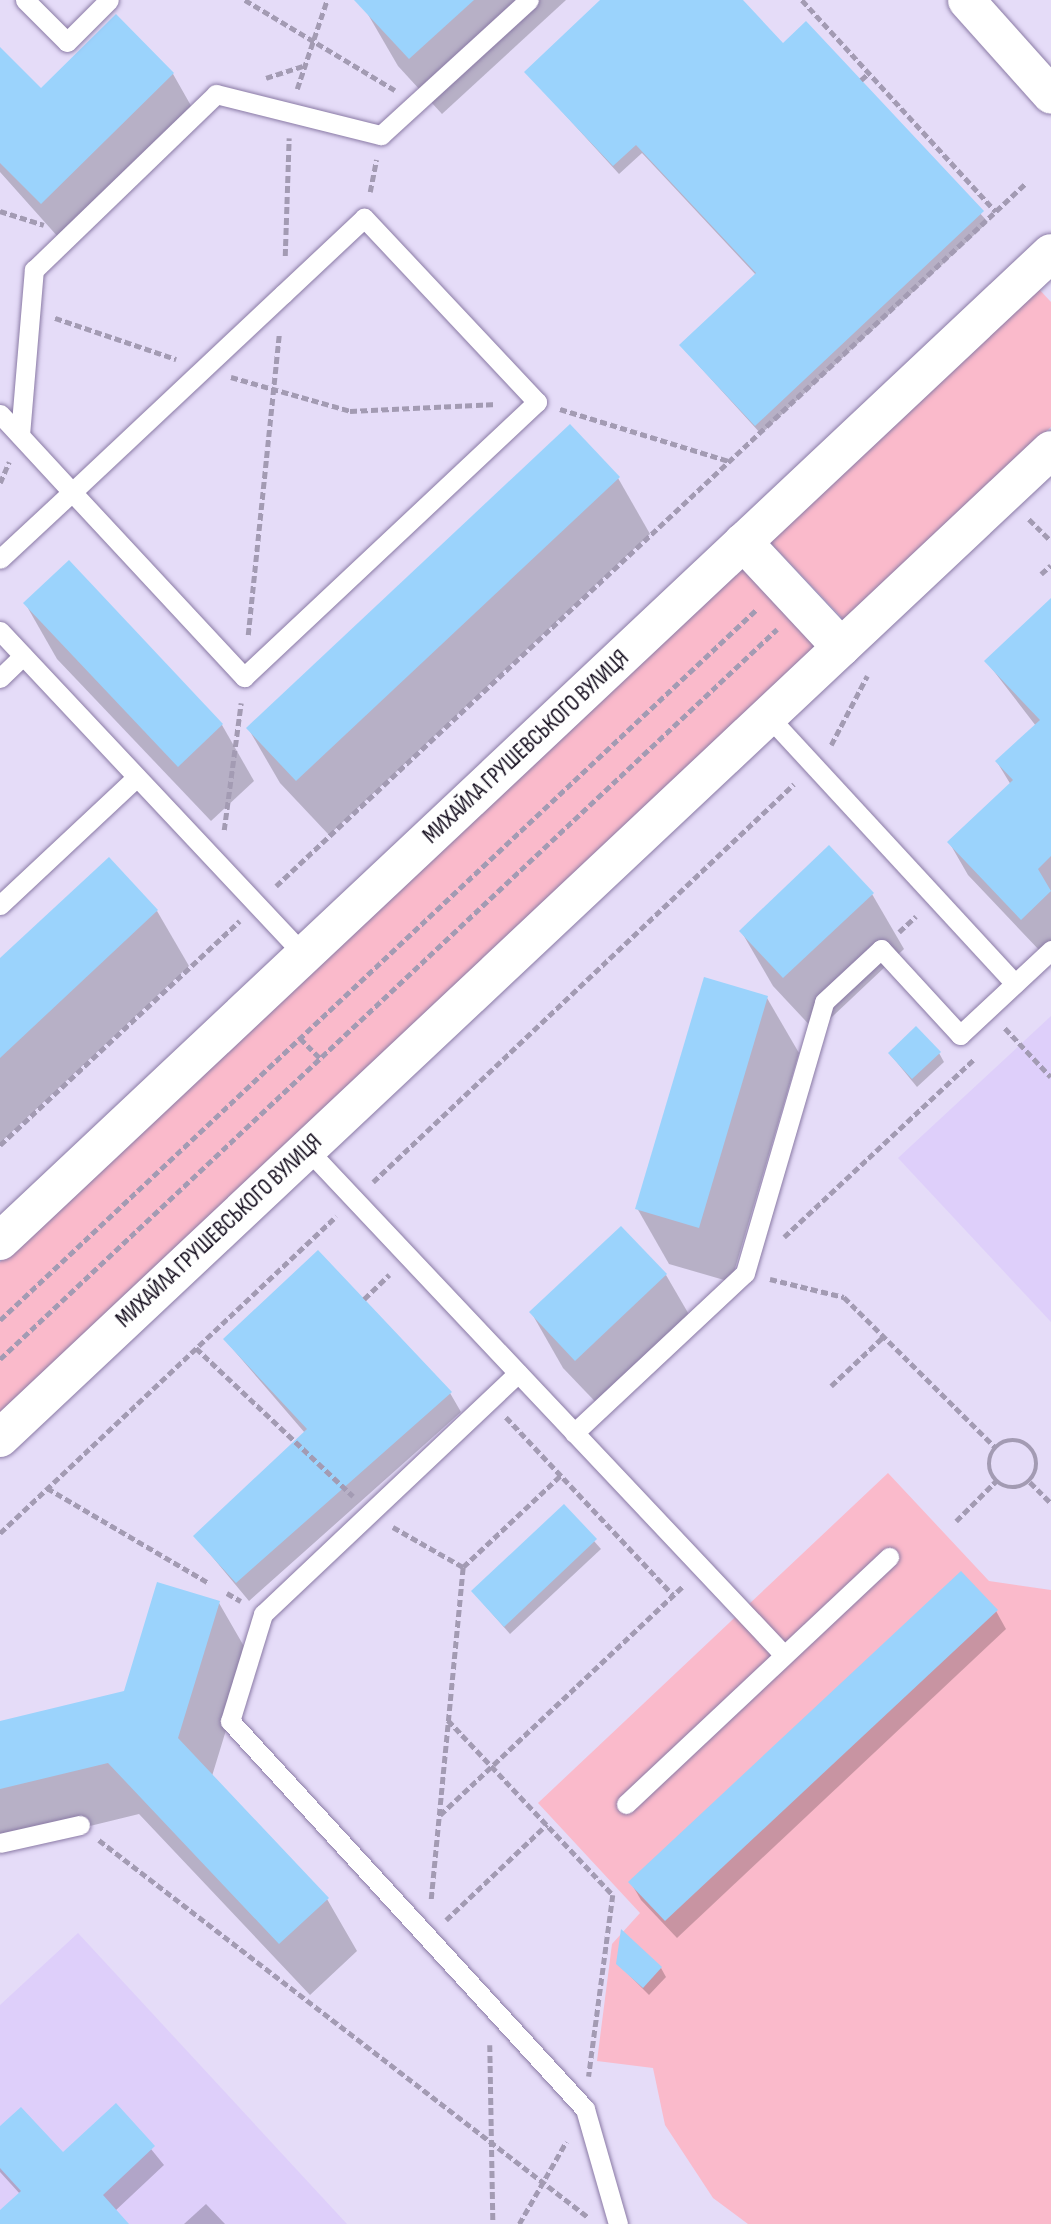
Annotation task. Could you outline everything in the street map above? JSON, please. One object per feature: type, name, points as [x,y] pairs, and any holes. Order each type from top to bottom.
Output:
[{"type":"street","points":[[966,0],[1051,95]]},
{"type":"street","name":"МИХАЙЛА ГРУШЕВСЬКОГО ВУЛИЦЯ","points":[[0,1241],[1051,253]]},
{"type":"street","name":"МИХАЙЛА ГРУШЕВСЬКОГО ВУЛИЦЯ","points":[[0,1438],[1051,450]]},
{"type":"street","points":[[743,542],[841,647]]},
{"type":"lane","points":[[25,0],[66,42],[109,0]]},
{"type":"lane","points":[[20,435],[34,270],[216,93],[381,135],[528,0]]},
{"type":"lane","points":[[0,414],[20,435],[72,492],[244,677],[537,402],[364,218],[72,492],[0,559]]},
{"type":"lane","points":[[0,631],[304,955]]},
{"type":"lane","points":[[0,678],[23,656]]},
{"type":"lane","points":[[768,716],[1015,984]]},
{"type":"lane","points":[[0,905],[137,777]]},
{"type":"lane","points":[[574,1433],[745,1273],[824,1002],[881,949],[960,1034],[1051,950]]},
{"type":"lane","points":[[307,1149],[784,1656]]},
{"type":"lane","points":[[518,1373],[263,1614],[230,1721],[585,2109],[618,2224]]},
{"type":"lane","points":[[626,1804],[889,1557]]},
{"type":"lane","points":[[0,1843],[80,1825]]},
{"type":"path","points":[[245,0],[416,103]]},
{"type":"path","points":[[220,865],[244,677],[274,391],[283,294],[290,112],[327,0]]},
{"type":"path","points":[[802,0],[996,212]]},
{"type":"path","points":[[861,80],[869,73]]},
{"type":"path","points":[[364,218],[381,135]]},
{"type":"path","points":[[0,1145],[1026,183]]},
{"type":"path","points":[[971,196],[977,191]]},
{"type":"path","points":[[0,211],[72,234]]},
{"type":"path","points":[[30,310],[274,391],[351,411],[537,402],[730,462]]},
{"type":"path","points":[[1016,526],[1035,509]]},
{"type":"path","points":[[1026,516],[1051,541]]},
{"type":"path","points":[[1041,574],[1051,565]]},
{"type":"path","points":[[0,1320],[300,1038],[792,595]]},
{"type":"path","points":[[0,1359],[320,1058],[792,595]]},
{"type":"path","points":[[0,1533],[814,766],[828,752],[871,670]]},
{"type":"path","points":[[987,1009],[1051,1077]]},
{"type":"path","points":[[996,1039],[1006,1029]]},
{"type":"path","points":[[300,1038],[320,1058]]},
{"type":"path","points":[[745,1273],[986,1048]]},
{"type":"path","points":[[364,1299],[408,1257]]},
{"type":"path","points":[[745,1273],[844,1297],[995,1447]]},
{"type":"path","points":[[831,1386],[884,1336]]},
{"type":"path","points":[[196,1348],[300,1439],[369,1514],[463,1567]]},
{"type":"path","points":[[490,1400],[673,1595]]},
{"type":"path","points":[[1008,1440],[1030,1446],[1037,1460],[1030,1482],[1009,1488],[996,1481],[989,1461],[995,1447],[1008,1440]]},
{"type":"path","points":[[427,1937],[463,1567],[561,1475]]},
{"type":"path","points":[[957,1521],[996,1481]]},
{"type":"path","points":[[1030,1482],[1051,1503]]},
{"type":"path","points":[[47,1488],[209,1583]]},
{"type":"path","points":[[439,1815],[702,1568]]},
{"type":"path","points":[[448,1720],[612,1895],[585,2109],[519,2224]]},
{"type":"path","points":[[427,1937],[547,1824]]},
{"type":"path","points":[[80,1825],[597,2224]]},
{"type":"path","points":[[490,2006],[494,2224]]},
{"type":"shaded area","points":[[1037,287],[1051,302],[1051,427],[845,621],[768,540]]},
{"type":"shaded area","points":[[743,564],[819,645],[0,1416],[0,1262]]},
{"type":"shaded area","points":[[1051,1016],[1051,1322],[898,1158]]},
{"type":"shaded area","points":[[888,1473],[989,1581],[1051,1590],[1051,2224],[748,2224],[713,2198],[665,2125],[653,2068],[597,2061],[612,1944],[640,1913],[538,1803]]},
{"type":"shaded area","points":[[78,1933],[347,2224],[0,2224],[0,2005]]},
{"type":"building","points":[[354,0],[474,0],[409,59]]},
{"type":"building","points":[[600,0],[743,0],[783,43],[806,21],[984,211],[755,426],[679,345],[756,273],[636,145],[613,166],[524,72]]},
{"type":"building","points":[[116,14],[174,73],[41,204],[0,163],[0,47],[41,88]]},
{"type":"building","points":[[570,424],[620,477],[296,781],[246,728]]},
{"type":"building","points":[[69,560],[223,724],[178,767],[23,603]]},
{"type":"building","points":[[1051,598],[1051,856],[1038,869],[1051,891],[1021,920],[947,842],[1013,780],[995,761],[1040,720],[984,661]]},
{"type":"building","points":[[829,845],[874,893],[783,978],[739,931]]},
{"type":"building","points":[[109,857],[158,910],[0,1058],[0,958]]},
{"type":"building","points":[[704,977],[768,996],[699,1228],[635,1209]]},
{"type":"building","points":[[916,1026],[941,1052],[912,1079],[888,1053]]},
{"type":"building","points":[[621,1226],[667,1274],[575,1361],[529,1312]]},
{"type":"building","points":[[318,1250],[452,1392],[236,1583],[193,1536],[307,1429],[223,1339]]},
{"type":"building","points":[[564,1504],[597,1539],[504,1627],[471,1591]]},
{"type":"building","points":[[961,1571],[998,1610],[665,1921],[628,1882]]},
{"type":"building","points":[[157,1582],[220,1601],[178,1738],[329,1898],[279,1944],[108,1763],[0,1789],[0,1721],[124,1691]]},
{"type":"building","points":[[621,1929],[662,1967],[643,1988],[616,1964]]},
{"type":"building","points":[[116,2103],[155,2146],[103,2195],[129,2224],[0,2224],[0,2210],[21,2191],[0,2168],[0,2126],[21,2107],[63,2152]]}]
